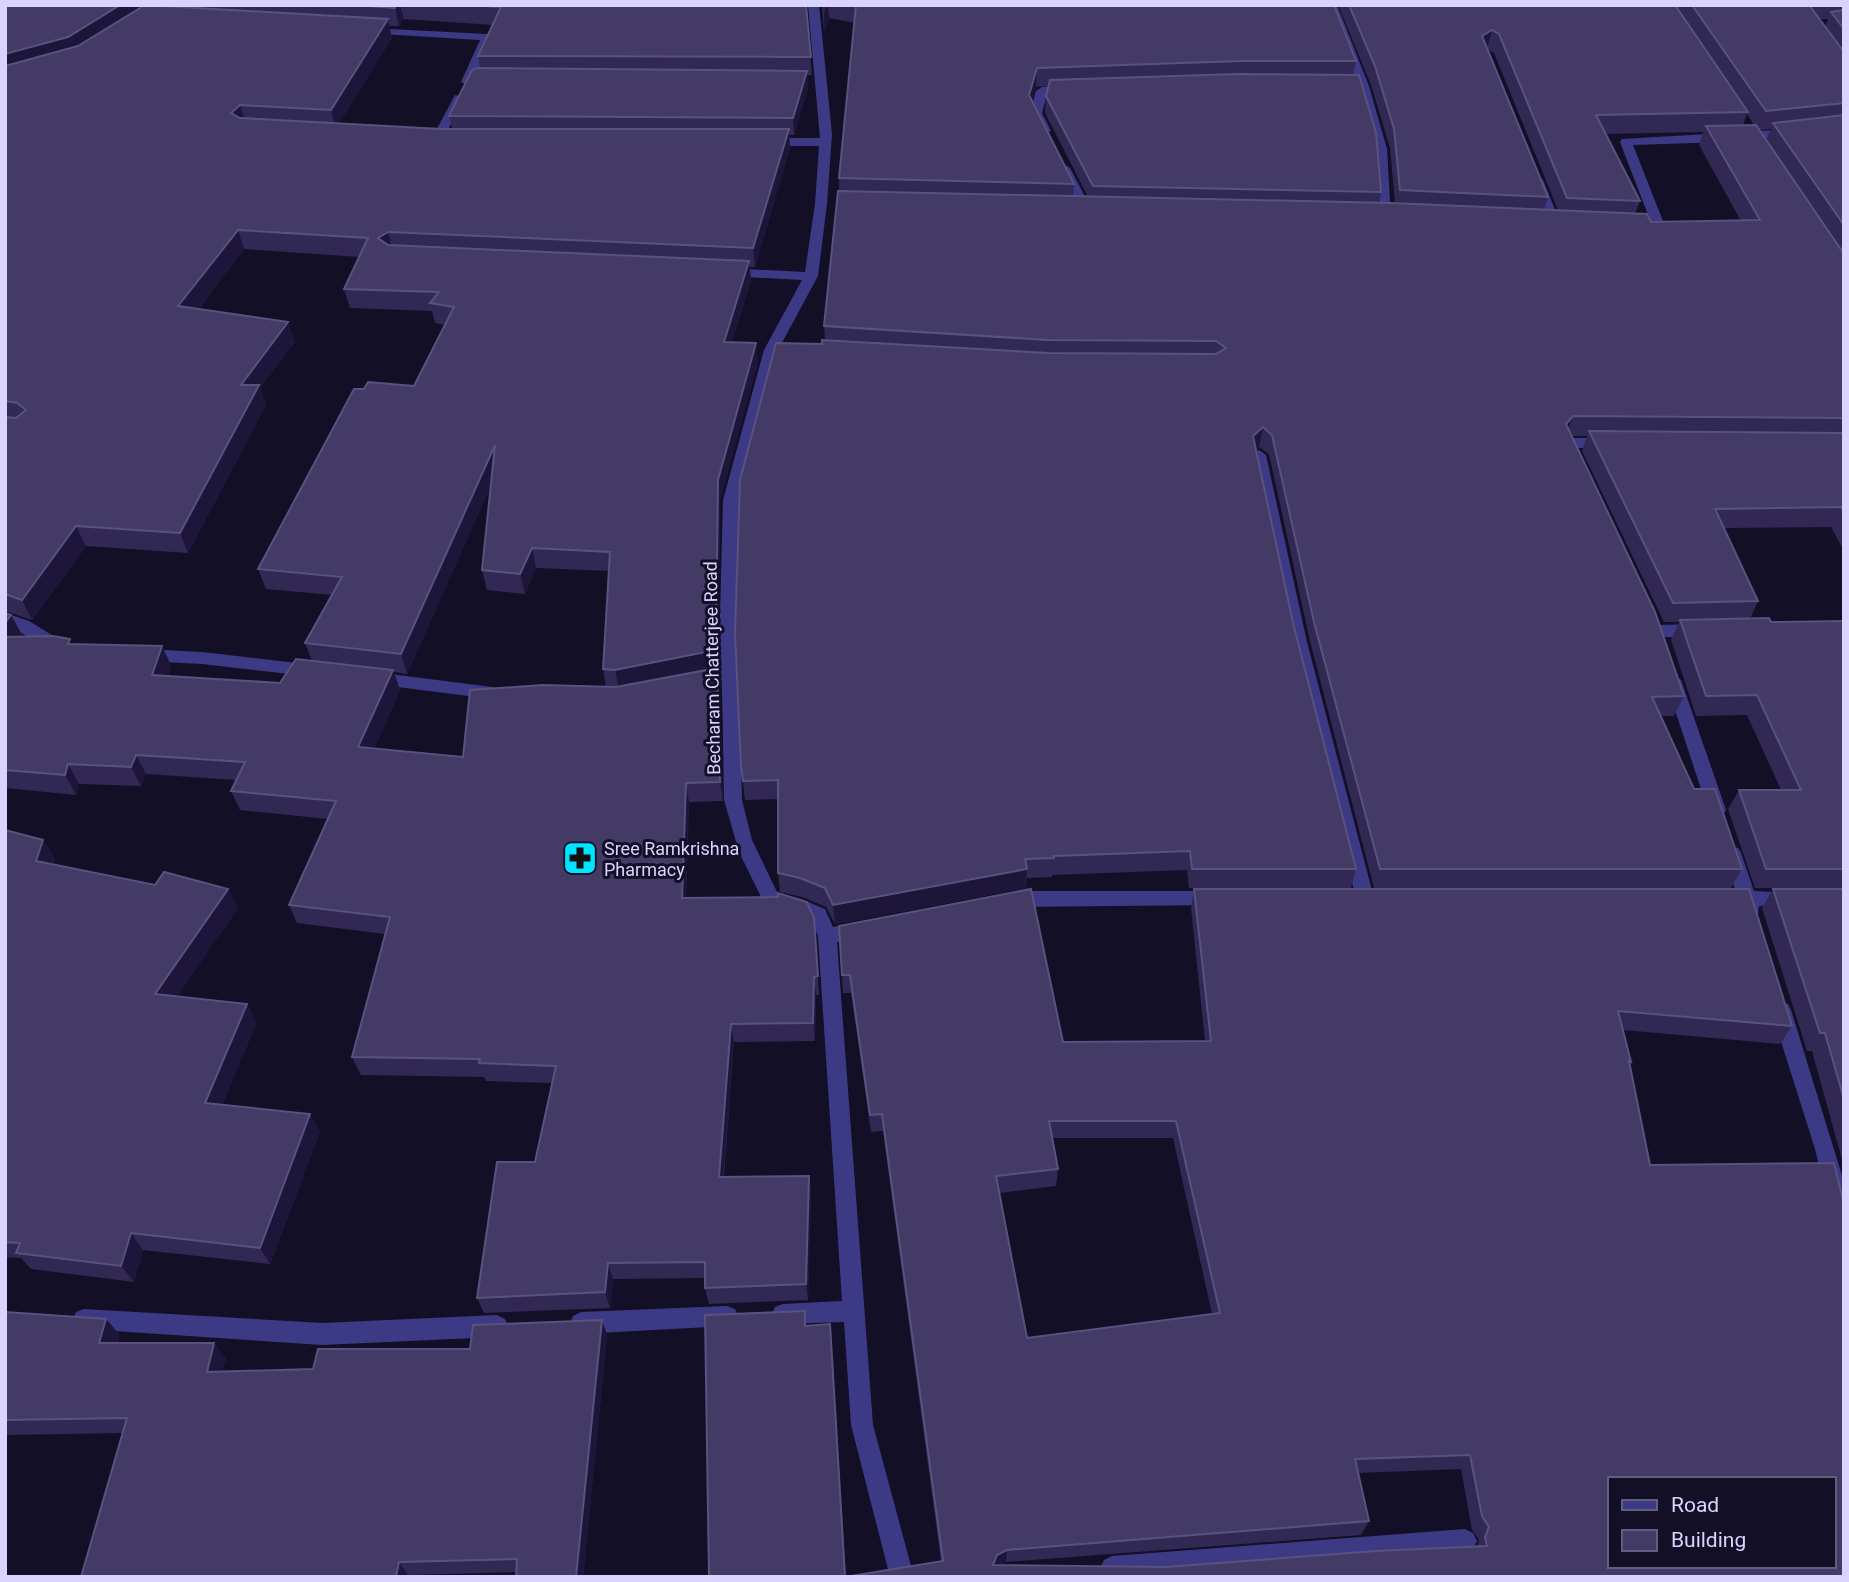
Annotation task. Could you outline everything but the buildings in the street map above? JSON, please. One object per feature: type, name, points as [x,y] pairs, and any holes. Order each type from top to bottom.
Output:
[{"type":"street","name":"Becharam Chatterjee Road","points":[[813,5],[814,81],[825,142],[828,204],[811,276],[777,350],[731,500],[724,677],[733,802],[750,862],[772,901],[801,906],[817,914],[827,936]]},
{"type":"street","points":[[1331,5],[1363,86],[1381,149],[1387,216]]},
{"type":"street","points":[[352,30],[487,37],[443,140],[423,140]]},
{"type":"street","points":[[467,82],[481,79]]},
{"type":"street","points":[[1349,86],[1363,86]]},
{"type":"street","points":[[1054,148],[1036,113],[1039,98],[1042,91],[1078,89]]},
{"type":"street","points":[[1616,225],[1641,227],[1657,221],[1626,142],[1753,137],[1805,131]]},
{"type":"street","points":[[749,142],[825,142]]},
{"type":"street","points":[[1060,160],[1084,208]]},
{"type":"street","points":[[1533,170],[1560,222],[1540,221]]},
{"type":"street","points":[[713,271],[811,276]]},
{"type":"street","points":[[1580,468],[1568,443],[1623,443]]},
{"type":"street","points":[[1259,455],[1299,642],[1365,898]]},
{"type":"street","points":[[5,619],[23,625],[56,646],[78,650]]},
{"type":"street","points":[[1656,631],[1710,630]]},
{"type":"street","points":[[126,655],[202,658],[326,672]]},
{"type":"street","points":[[1670,669],[1755,925]]},
{"type":"street","points":[[352,675],[505,694]]},
{"type":"street","points":[[996,903],[1022,898],[1242,898]]},
{"type":"street","points":[[1706,898],[1816,898]]},
{"type":"street","points":[[879,926],[827,936],[862,1425],[902,1577]]},
{"type":"street","points":[[1776,991],[1825,1150],[1844,1223]]},
{"type":"street","points":[[560,1324],[853,1311]]},
{"type":"street","points":[[60,1317],[323,1334],[518,1325]]},
{"type":"street","points":[[1090,1570],[1465,1541]]},
{"type":"place","name":"Sree Ramkrishna Pharmacy","points":[[580,858]]}]
